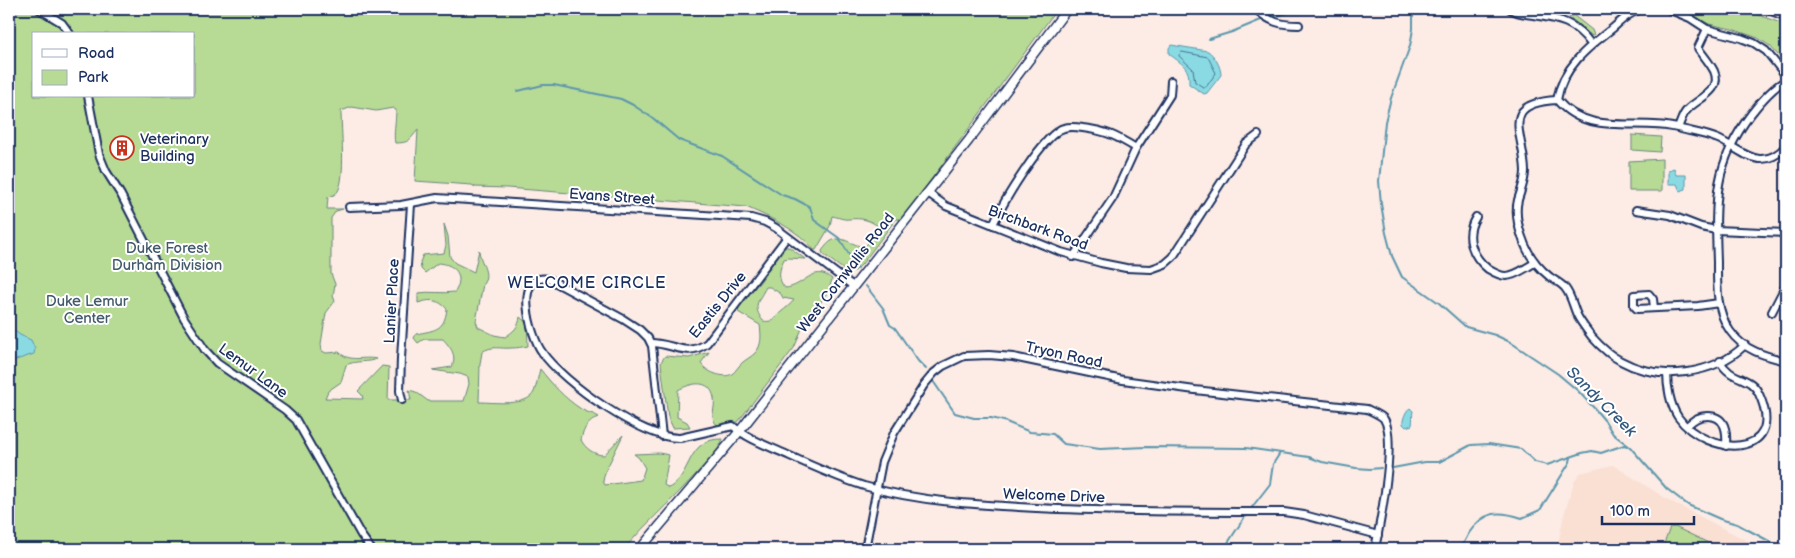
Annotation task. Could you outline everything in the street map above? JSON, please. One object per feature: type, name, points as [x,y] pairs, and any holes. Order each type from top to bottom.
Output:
[{"type":"highway","points":[[1773,9],[1786,14]]},
{"type":"street","points":[[39,9],[62,23],[69,32]]},
{"type":"street","name":"West Cornwallis Road","points":[[640,549],[739,432],[928,193],[1067,9]]},
{"type":"street","points":[[1256,9],[1271,21],[1284,25],[1299,25]]},
{"type":"street","points":[[1510,9],[1517,13],[1535,15],[1571,24],[1580,30],[1591,44]]},
{"type":"street","points":[[1557,100],[1564,77],[1591,44],[1631,13],[1642,9]]},
{"type":"street","points":[[1668,9],[1690,18],[1707,29],[1741,38],[1758,46],[1766,51],[1786,78],[1761,102],[1730,146],[1718,184],[1716,230],[1719,303],[1725,323],[1733,335],[1745,345],[1762,354],[1786,360]]},
{"type":"street","points":[[1678,128],[1685,112],[1711,92],[1716,84],[1714,72],[1698,48],[1707,29]]},
{"type":"street","points":[[1073,257],[1113,198],[1136,148],[1170,96],[1171,81]]},
{"type":"street","name":"Lemur Lane","points":[[88,98],[102,163],[122,195],[184,318],[204,350],[217,363],[285,410],[296,420],[361,535],[371,549]]},
{"type":"street","points":[[1745,345],[1734,354],[1720,361],[1691,372],[1667,373],[1641,369],[1622,362],[1609,354],[1581,322],[1567,290],[1535,263],[1521,236],[1517,215],[1518,200],[1524,184],[1525,172],[1518,123],[1523,112],[1533,103],[1557,100],[1570,111],[1592,121],[1615,125],[1678,128],[1717,139],[1754,158],[1764,159],[1775,156],[1786,146]]},
{"type":"street","points":[[993,225],[1008,195],[1055,132],[1064,128],[1098,130],[1108,132],[1136,148]]},
{"type":"street","name":"Birchbark Road","points":[[928,193],[946,206],[1073,257],[1142,270],[1151,269],[1164,264],[1173,257],[1246,144],[1258,135]]},
{"type":"street","name":"Evans Street","points":[[349,207],[411,204],[437,198],[745,218],[765,222],[853,286]]},
{"type":"street","name":"Lanier Place","points":[[402,400],[400,391],[401,358],[411,204]]},
{"type":"street","points":[[1636,210],[1670,215],[1701,227],[1716,230],[1786,233]]},
{"type":"street","points":[[1476,217],[1471,227],[1471,242],[1474,254],[1483,265],[1493,272],[1504,276],[1513,275],[1535,263]]},
{"type":"street","name":"Eastis Drive","points":[[651,343],[660,343],[687,351],[698,350],[707,343],[787,237]]},
{"type":"street","points":[[662,436],[651,343],[644,334],[623,319],[549,279],[537,279],[531,282],[528,289],[529,308],[536,339],[543,353],[557,371],[599,402],[647,431],[662,436],[680,438],[733,426],[739,432]]},
{"type":"street","points":[[1772,312],[1786,285]]},
{"type":"street","points":[[1654,308],[1719,303]]},
{"type":"street","name":"Tryon Road","points":[[864,549],[887,447],[924,385],[934,373],[943,366],[969,355],[1013,357],[1093,374],[1195,390],[1367,409],[1382,416],[1388,433],[1388,456],[1378,535]]},
{"type":"street","points":[[1667,373],[1675,411],[1687,426],[1709,441],[1726,446],[1738,446],[1755,439],[1761,434],[1765,426],[1765,415],[1761,400],[1754,386],[1728,373],[1720,361]]},
{"type":"street","points":[[1687,426],[1695,418],[1717,416],[1723,425],[1726,446]]},
{"type":"street","name":"Welcome Drive","points":[[739,432],[839,477],[876,489],[930,499],[987,506],[1102,511],[1284,512],[1304,515],[1378,535]]},
{"type":"street","points":[[1376,549],[1378,535]]},
{"type":"shaded area","points":[[1613,465],[1670,501],[1763,549],[1557,549],[1564,515],[1574,482],[1580,473]]},
{"type":"green space","name":"Duke Forest Durham Division","points":[[9,9],[1057,9],[902,219],[896,219],[855,271],[844,270],[823,254],[822,251],[827,244],[837,239],[864,247],[880,231],[879,227],[875,224],[865,220],[832,216],[830,226],[816,250],[814,250],[792,230],[746,207],[415,181],[418,130],[409,140],[395,143],[396,110],[393,108],[376,111],[352,107],[341,111],[342,175],[338,191],[328,197],[327,209],[343,209],[336,211],[331,218],[331,274],[335,284],[333,296],[335,301],[326,313],[321,344],[322,351],[326,353],[339,352],[352,358],[377,359],[346,365],[341,382],[328,391],[325,398],[363,399],[358,391],[382,366],[389,367],[388,400],[411,400],[409,390],[416,392],[428,401],[464,401],[469,384],[468,377],[432,370],[452,367],[454,359],[448,345],[443,339],[424,339],[418,343],[414,338],[416,334],[441,326],[447,309],[434,301],[418,303],[418,293],[455,292],[458,286],[457,272],[449,266],[438,263],[425,273],[421,269],[420,262],[423,255],[444,253],[446,245],[444,224],[448,236],[450,257],[455,263],[474,272],[479,250],[486,276],[476,321],[478,327],[494,335],[505,337],[515,329],[520,317],[527,323],[528,346],[493,348],[482,352],[479,402],[510,403],[525,400],[534,392],[540,369],[569,400],[583,410],[599,417],[589,423],[584,432],[581,440],[587,448],[597,454],[604,455],[623,435],[605,472],[603,481],[605,485],[641,480],[645,468],[634,454],[659,453],[669,455],[664,485],[669,488],[677,482],[696,450],[702,444],[711,440],[723,439],[708,461],[624,549],[9,549]]},
{"type":"green space","points":[[1568,9],[1574,9],[1573,15],[1592,30],[1594,35],[1592,36],[1567,15]]},
{"type":"green space","points":[[1680,9],[1742,9],[1786,25],[1786,64],[1770,46],[1758,38],[1732,29],[1709,24]]},
{"type":"green space","points":[[1632,135],[1661,137],[1660,152],[1632,150]]},
{"type":"green space","points":[[1662,159],[1662,191],[1629,191],[1629,161]]},
{"type":"green space","points":[[784,247],[789,247],[805,259],[784,259],[780,274],[785,288],[792,287],[809,277],[819,274],[832,279],[825,297],[803,326],[794,348],[738,422],[717,425],[713,419],[714,398],[712,392],[709,387],[694,384],[678,390],[677,417],[687,422],[690,427],[673,428],[668,417],[661,362],[665,356],[689,358],[709,352],[701,363],[706,369],[724,376],[732,374],[755,353],[760,343],[760,325],[738,312],[739,307],[756,287]],"holes":[[[766,287],[770,287],[781,294],[783,298],[794,300],[773,320],[763,321],[757,304]]]},
{"type":"green space","points":[[1675,527],[1721,549],[1662,549],[1670,528]]},
{"type":"water","points":[[1171,45],[1208,51],[1213,56],[1219,65],[1221,75],[1207,93],[1204,94],[1189,84],[1187,70],[1169,54]]},
{"type":"water","points":[[1674,168],[1676,175],[1686,175],[1686,189],[1680,191],[1677,184],[1668,184],[1668,170]]},
{"type":"water","points":[[9,327],[31,340],[35,349],[34,354],[9,364]]},
{"type":"water","points":[[1410,408],[1413,411],[1412,425],[1406,427],[1403,424],[1403,420]]},
{"type":"waterway","points":[[1272,17],[1303,9]]},
{"type":"waterway","name":"Sandy Creek","points":[[1413,9],[1413,29],[1410,46],[1391,98],[1385,122],[1379,181],[1386,233],[1392,256],[1402,277],[1439,303],[1466,327],[1495,335],[1510,342],[1558,374],[1577,390],[1605,421],[1613,434],[1630,447],[1667,489],[1688,505],[1737,524],[1784,549]]},
{"type":"waterway","points":[[1209,39],[1261,20]]},
{"type":"waterway","points":[[518,91],[543,85],[554,85],[621,99],[633,105],[654,119],[679,140],[722,156],[782,195],[810,207],[814,220],[839,238],[858,269]]},
{"type":"waterway","points":[[866,286],[883,308],[890,325],[895,328],[918,361],[926,369]]},
{"type":"waterway","points":[[933,381],[955,413],[974,418],[991,418],[1004,421],[1030,432],[1053,434],[1064,444],[1100,449],[1146,447],[1246,448],[1309,457],[1322,462],[1356,468],[1381,468]]},
{"type":"waterway","points":[[1393,468],[1425,462],[1439,462],[1471,445],[1489,444],[1521,449],[1535,462],[1547,465],[1582,453],[1592,451],[1601,453],[1624,445],[1627,446]]},
{"type":"waterway","points":[[1249,511],[1270,484],[1273,464],[1280,453]]},
{"type":"waterway","points":[[1458,549],[1480,520],[1486,516],[1499,513],[1522,518],[1540,510],[1570,462],[1571,457]]},
{"type":"waterway","points":[[1224,549],[1246,515]]},
{"type":"place","name":"Veterinary Building","points":[[122,148]]},
{"type":"district","name":"WELCOME CIRCLE","points":[[587,283]]},
{"type":"park label","name":"Duke Lemur Center","points":[[87,310]]}]
